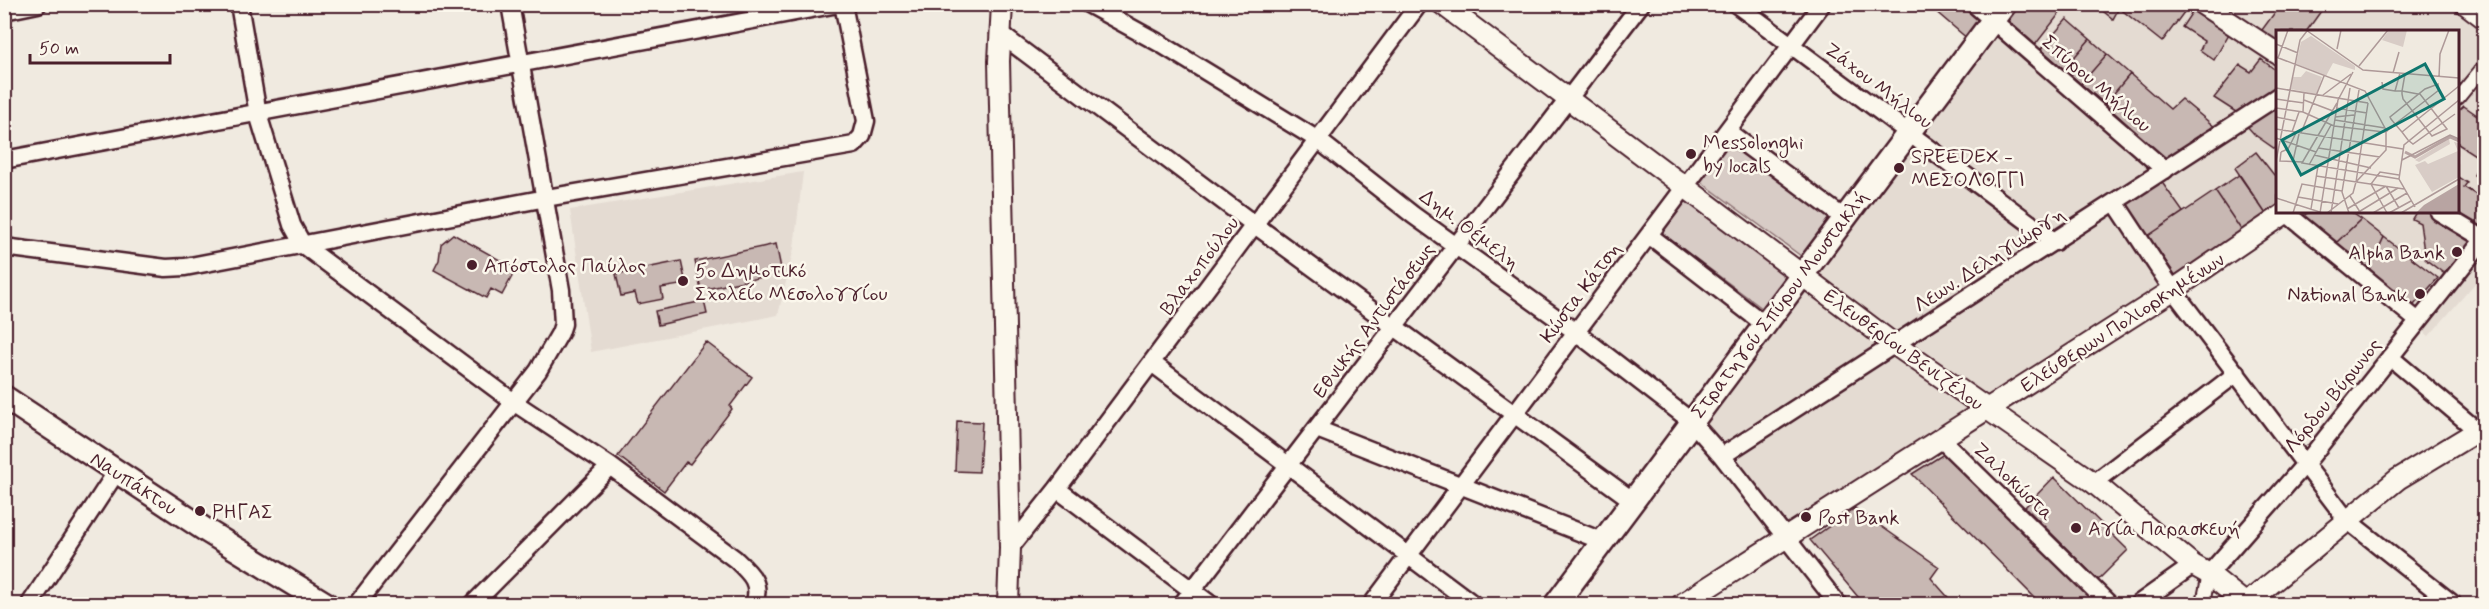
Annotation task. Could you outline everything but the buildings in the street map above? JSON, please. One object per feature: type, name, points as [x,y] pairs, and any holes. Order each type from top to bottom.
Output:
[{"type":"main road","name":"Στρατηγού Σπύρου Μουστακλή","points":[[1557,604],[1632,500],[1999,12]]},
{"type":"main road","name":"Ναυπάκτου","points":[[4,397],[326,604]]},
{"type":"street","points":[[4,11],[38,4]]},
{"type":"street","points":[[239,4],[258,114],[292,225],[303,245],[515,404],[610,466],[751,574],[757,583],[758,593],[754,604]]},
{"type":"street","points":[[357,604],[515,404],[551,351],[562,324],[561,290],[510,4]]},
{"type":"street","points":[[4,160],[838,4]]},
{"type":"street","points":[[4,247],[166,268],[185,267],[546,198],[843,147],[859,142],[866,121],[843,4]]},
{"type":"street","points":[[1002,4],[999,33],[1010,548],[1008,604]]},
{"type":"street","name":"Δημ. Θέμελη","points":[[1088,4],[1161,44],[1318,140],[1456,247],[1576,332],[1691,421],[1722,456],[1838,604]]},
{"type":"street","name":"Βλαχοπούλου","points":[[1010,548],[1152,363],[1419,4]]},
{"type":"street","name":"Ελευθερίου Βενιζέλου","points":[[1442,4],[1895,345],[2094,483],[2246,604]]},
{"type":"street","name":"Εθνικής Αντιστάσεως","points":[[1188,598],[1641,4]]},
{"type":"street","name":"Ζάχου Μήλιου","points":[[1736,4],[2055,242]]},
{"type":"street","name":"Κώστα Κάτση","points":[[1372,604],[1822,4]]},
{"type":"street","name":"Σπύρου Μήλιου","points":[[1974,4],[1999,12],[2164,170]]},
{"type":"street","points":[[2202,4],[2276,53]]},
{"type":"street","points":[[2459,4],[2484,23]]},
{"type":"street","points":[[999,33],[1255,225],[1632,500]]},
{"type":"street","points":[[2459,96],[2484,66]]},
{"type":"street","name":"Λεων. Δεληγιώργη","points":[[1722,456],[2276,97]]},
{"type":"street","points":[[1727,131],[1844,218]]},
{"type":"street","points":[[2115,202],[2174,290],[2347,520],[2453,604]]},
{"type":"street","name":"Ελεύθερων Πολιορκημένων","points":[[1682,604],[2174,290],[2285,213]]},
{"type":"street","points":[[2287,213],[2418,321]]},
{"type":"street","points":[[2441,213],[2484,239]]},
{"type":"street","points":[[1648,235],[1764,324]]},
{"type":"street","name":"Λόρδου Βύρωνος","points":[[2138,604],[2201,569],[2306,463],[2484,239]]},
{"type":"street","points":[[2390,357],[2482,432]]},
{"type":"street","points":[[1152,363],[1473,604]]},
{"type":"street","points":[[2094,483],[2237,373]]},
{"type":"street","points":[[1317,429],[1462,484],[1602,541]]},
{"type":"street","points":[[2246,604],[2398,479],[2469,436],[2482,432]]},
{"type":"street","name":"Ζαλοκώστα","points":[[1941,439],[2109,604]]},
{"type":"street","points":[[473,604],[610,466]]},
{"type":"street","points":[[30,604],[117,471]]},
{"type":"street","points":[[1057,489],[1188,598],[1210,604]]},
{"type":"street","points":[[2200,604],[2204,598],[2201,569]]},
{"type":"shaded area","points":[[1998,5],[2484,5],[2484,273],[2429,336],[2290,223],[1787,549],[1682,422]]},
{"type":"shaded area","points":[[1728,142],[1834,221],[1805,259],[1700,181]]},
{"type":"shaded area","name":"5ο Δημοτικό Σχολείο Μεσολογγίου","points":[[803,172],[794,248],[778,315],[591,352],[570,210]]},
{"type":"shaded area","points":[[1685,199],[1791,277],[1766,311],[1660,232]]},
{"type":"place","name":"Messolonghi by locals","points":[[1691,154]]},
{"type":"place","name":"SPEEDEX - ΜΕΣΟΛΟΓΓΙ","points":[[1899,168]]},
{"type":"place","name":"Alpha Bank","points":[[2457,252]]},
{"type":"place","name":"Απόστολος Παύλος","points":[[472,265]]},
{"type":"place","name":"5ο Δημοτικό Σχολείο Μεσολογγίου","points":[[683,281]]},
{"type":"place","name":"National Bank","points":[[2420,294]]},
{"type":"place","name":"ΡΗΓΑΣ","points":[[200,511]]},
{"type":"place","name":"Post Bank","points":[[1806,517]]},
{"type":"place","name":"Αγία Παρασκευή","points":[[2076,528]]}]
